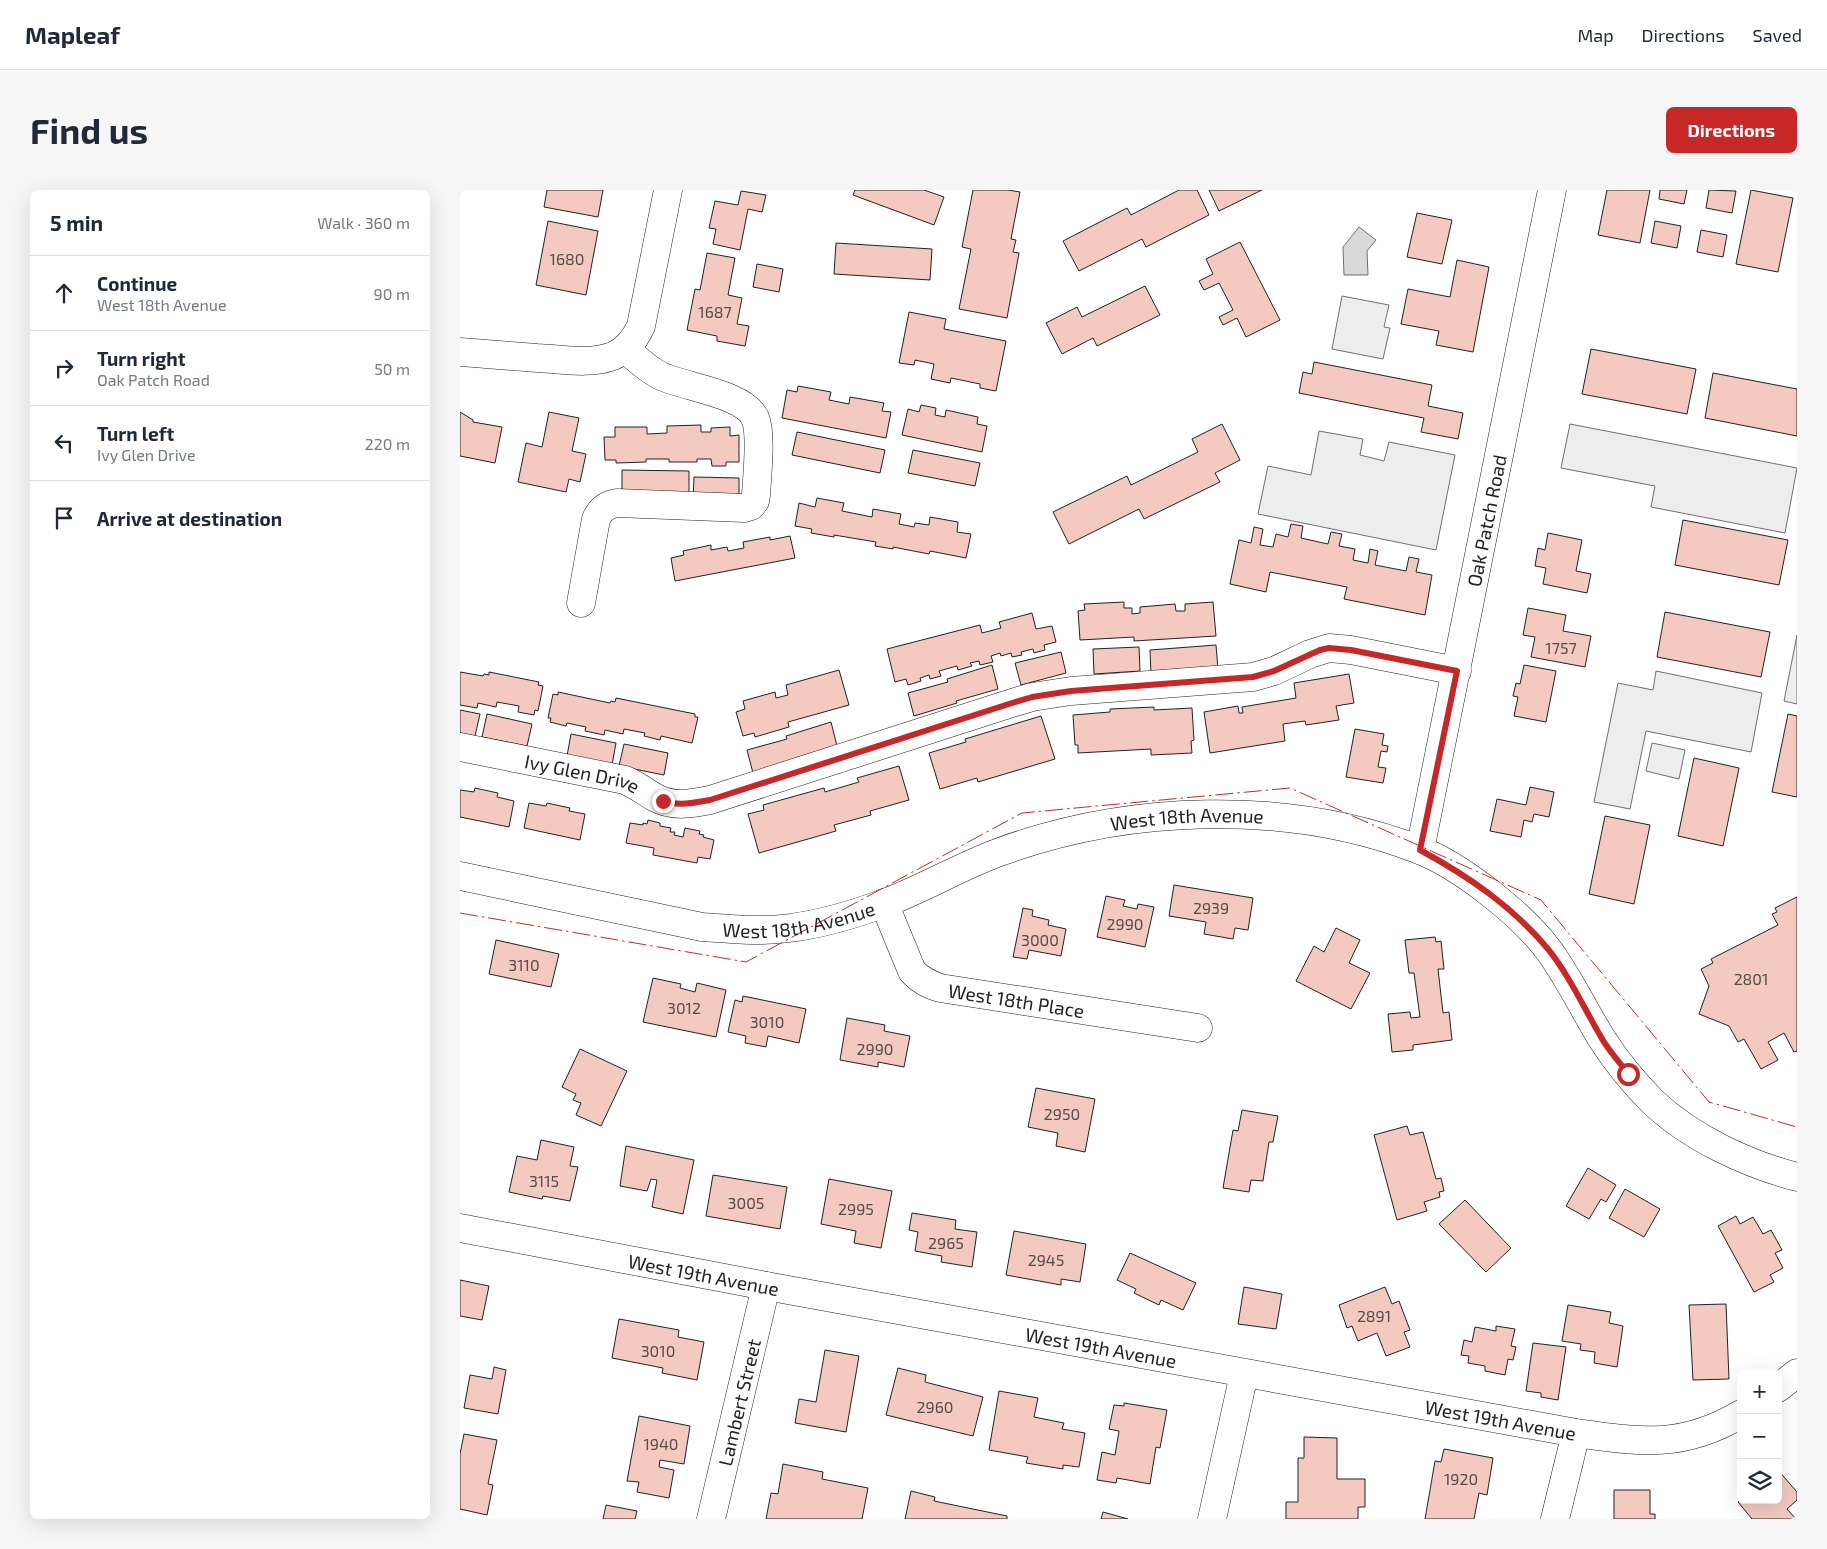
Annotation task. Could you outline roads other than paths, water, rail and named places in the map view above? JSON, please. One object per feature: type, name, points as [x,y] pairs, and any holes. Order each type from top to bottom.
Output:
[{"type":"street","points":[[460,352],[595,360],[612,356],[625,349],[636,338],[641,326],[668,190]]},
{"type":"street","name":"Oak Patch Road","points":[[1420,850],[1552,190]]},
{"type":"street","points":[[581,603],[596,518],[600,510],[607,505],[617,503],[744,508],[751,506],[755,501],[758,430],[752,414],[737,401],[660,376],[625,349]]},
{"type":"street","name":"Ivy Glen Drive","points":[[460,747],[625,780],[654,797],[672,804],[697,803],[1012,703],[1052,693],[1253,677],[1274,671],[1320,650],[1329,648],[1351,650],[1457,671]]},
{"type":"street","name":"West 18th Avenue","points":[[460,876],[702,927],[742,930],[789,928],[838,918],[884,903],[995,854],[1034,840],[1116,823],[1175,816],[1233,815],[1284,818],[1346,828],[1420,850],[1484,888],[1516,915],[1548,950],[1573,988],[1602,1039],[1628,1074],[1655,1104],[1689,1130],[1735,1156],[1797,1178]]},
{"type":"street","name":"West 18th Place","points":[[884,903],[912,971],[928,984],[940,988],[1198,1028]]},
{"type":"street","name":"West 19th Avenue","points":[[460,1228],[1244,1374],[1576,1433],[1642,1441],[1675,1440],[1703,1433],[1737,1416]]},
{"type":"street","name":"Lambert Street","points":[[711,1519],[766,1286]]},
{"type":"street","points":[[1782,1385],[1797,1373]]},
{"type":"street","points":[[1212,1519],[1244,1374]]},
{"type":"street","points":[[1555,1519],[1576,1433]]}]
